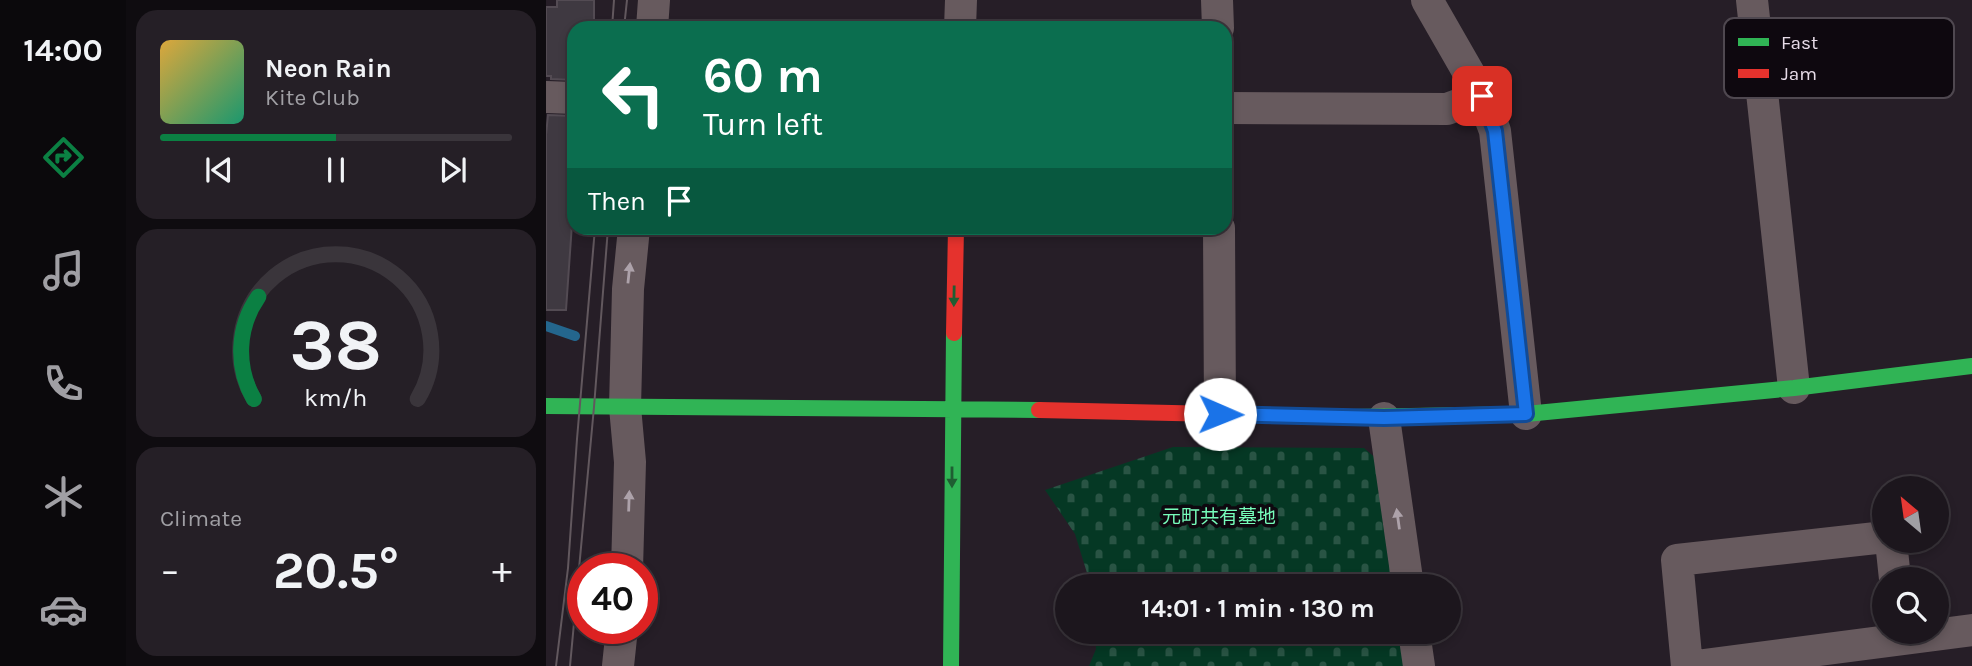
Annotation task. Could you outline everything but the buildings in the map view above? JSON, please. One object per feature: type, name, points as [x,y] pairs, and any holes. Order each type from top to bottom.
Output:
[{"type":"street","points":[[652,21],[654,0]]},
{"type":"street","points":[[960,21],[961,0]]},
{"type":"street","points":[[1217,0],[1217,21]]},
{"type":"street","points":[[1427,0],[1482,96],[1495,131],[1526,414]]},
{"type":"street","points":[[1752,0],[1754,18]]},
{"type":"street","points":[[1232,108],[1447,109],[1482,96]]},
{"type":"street","points":[[546,97],[567,98]]},
{"type":"street","points":[[1763,98],[1794,388]]},
{"type":"street","points":[[627,553],[630,462],[625,407],[628,289],[633,235]]},
{"type":"street","points":[[951,666],[956,235]]},
{"type":"street","points":[[1219,235],[1220,414]]},
{"type":"street","points":[[546,406],[952,408],[1384,418],[1526,414],[1794,388],[1972,366]]},
{"type":"street","points":[[1384,418],[1406,574]]},
{"type":"street","points":[[1687,666],[1676,560],[1872,538]]},
{"type":"street","points":[[1949,632],[1972,630]]},
{"type":"street","points":[[1696,666],[1872,640]]},
{"type":"street","points":[[618,666],[620,644]]},
{"type":"street","points":[[1416,644],[1419,666]]},
{"type":"green space","name":"元町共有墓地","points":[[1173,447],[1364,448],[1379,461],[1393,574],[1087,574],[1075,534],[1045,490]]},
{"type":"green space","points":[[1096,644],[1401,644],[1404,666],[1089,666]]},
{"type":"waterway","points":[[546,326],[575,336]]},
{"type":"tram line","points":[[612,21],[614,0]]},
{"type":"tram line","points":[[625,21],[627,0]]},
{"type":"tram line","points":[[556,666],[568,568],[594,235]]},
{"type":"tram line","points":[[570,666],[607,235]]},
{"type":"traffic: fast","points":[[951,666],[954,333]]},
{"type":"traffic: fast","points":[[1352,417],[1526,414],[1794,388],[1972,366]]},
{"type":"traffic: fast","points":[[546,406],[1039,410]]},
{"type":"traffic: jam","points":[[954,333],[956,235]]},
{"type":"traffic: jam","points":[[1039,410],[1352,417]]},
{"type":"route","points":[[1220,414],[1384,418],[1526,414],[1495,131],[1482,96]]}]
